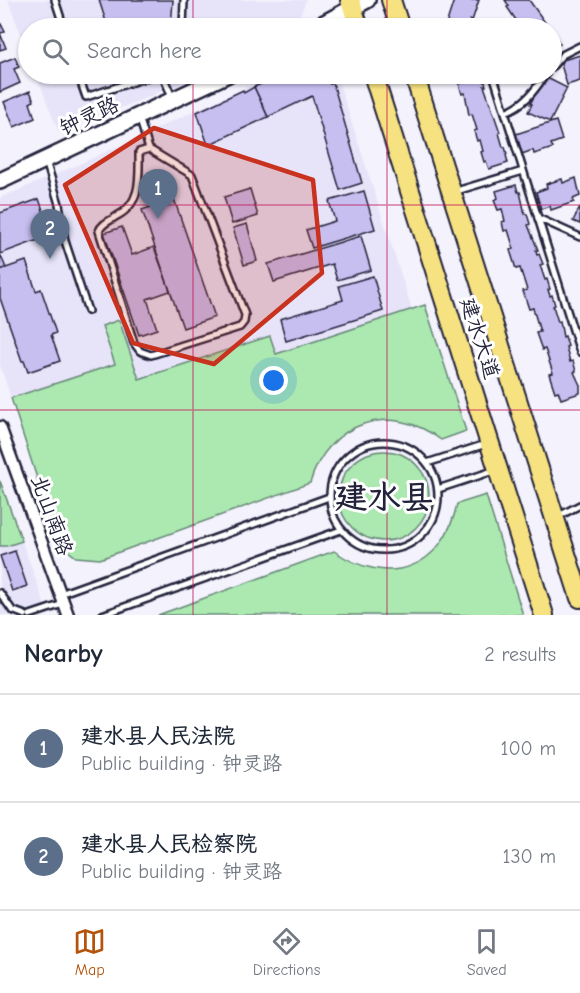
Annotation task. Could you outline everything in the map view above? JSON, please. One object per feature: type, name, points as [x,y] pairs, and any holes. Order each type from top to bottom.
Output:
[{"type":"main road","points":[[391,0],[397,18]]},
{"type":"main road","points":[[357,3],[358,18]]},
{"type":"main road","name":"建水大道","points":[[377,84],[544,615]]},
{"type":"main road","name":"建水大道","points":[[417,84],[580,598]]},
{"type":"street","points":[[332,18],[357,3]]},
{"type":"street","name":"钟灵路","points":[[0,181],[207,84]]},
{"type":"street","name":"北山南路","points":[[0,427],[65,608]]},
{"type":"lane","points":[[55,0],[61,18]]},
{"type":"lane","points":[[183,18],[184,0]]},
{"type":"lane","points":[[562,55],[580,46]]},
{"type":"lane","points":[[81,84],[86,97],[128,84]]},
{"type":"lane","points":[[165,84],[174,100]]},
{"type":"lane","points":[[496,84],[580,352]]},
{"type":"lane","points":[[505,112],[521,105],[539,84]]},
{"type":"lane","points":[[139,116],[150,149],[192,175],[244,315],[244,322],[240,327],[151,355],[140,351],[134,343],[99,231],[101,225],[124,213],[133,202],[138,189],[139,152],[150,149]]},
{"type":"lane","points":[[45,159],[59,204],[64,241],[88,311]]},
{"type":"lane","points":[[452,193],[523,171]]},
{"type":"lane","points":[[538,218],[580,237]]},
{"type":"lane","points":[[388,441],[398,443],[418,453],[427,463],[432,470],[438,489],[438,502],[431,523],[416,540],[396,549],[374,550],[355,542],[341,530],[334,519],[329,497],[332,478],[343,460],[358,447],[388,441]]},
{"type":"lane","points":[[427,463],[490,443]]},
{"type":"lane","points":[[438,489],[498,470]]},
{"type":"lane","points":[[30,615],[65,608],[329,497]]},
{"type":"lane","points":[[555,518],[580,505]]},
{"type":"lane","points":[[102,615],[341,530]]},
{"type":"lane","points":[[0,593],[12,610],[25,615]]},
{"type":"highlighted area","points":[[154,128],[313,180],[322,273],[214,364],[133,343],[65,185]]},
{"type":"shaded area","points":[[8,0],[306,0],[297,18],[18,18],[18,26]]},
{"type":"shaded area","points":[[40,84],[179,84],[59,133]]},
{"type":"shaded area","points":[[253,84],[339,84],[412,309],[275,354],[269,337],[139,380],[119,321],[103,326],[115,364],[11,398],[0,365],[0,198]]},
{"type":"shaded area","points":[[0,481],[22,541],[48,615],[0,615]]},
{"type":"green space","points":[[425,305],[466,431],[441,440],[422,428],[402,422],[382,420],[364,424],[346,432],[331,445],[319,462],[310,483],[100,559],[76,557],[58,543],[11,398],[115,364],[102,326],[119,320],[139,379],[270,336],[276,354]]},
{"type":"green space","points":[[384,451],[401,454],[416,464],[426,479],[429,496],[426,513],[416,528],[401,538],[384,541],[367,538],[352,528],[342,513],[339,496],[342,479],[352,464],[367,454]]},
{"type":"green space","points":[[0,481],[22,541],[7,546],[0,546]]},
{"type":"green space","points":[[486,495],[523,615],[158,615],[334,551],[354,562],[374,569],[393,570],[410,566],[426,558],[439,544],[450,526],[457,504]]},
{"type":"building","points":[[99,0],[173,0],[172,18],[105,18]]},
{"type":"building","points":[[454,0],[479,0],[473,18],[448,18]]},
{"type":"building","points":[[505,0],[529,0],[542,18],[515,18],[507,7],[509,6]]},
{"type":"building","points":[[0,22],[5,32],[0,33]]},
{"type":"building","points":[[0,33],[6,48],[0,50]]},
{"type":"building","points":[[580,55],[580,81],[567,85],[562,60]]},
{"type":"building","points":[[15,57],[18,67],[14,69],[18,84],[0,92],[0,63]]},
{"type":"building","points":[[261,84],[333,84],[362,183],[340,190],[312,96],[268,117],[254,87]]},
{"type":"building","points":[[459,84],[486,84],[484,86],[503,147],[505,147],[508,163],[489,169],[486,161],[484,162],[480,140],[477,141],[474,131],[477,130],[472,114],[469,115],[465,93],[462,94]]},
{"type":"building","points":[[541,84],[559,84],[567,88],[550,122],[528,112],[532,104],[530,104]]},
{"type":"building","points":[[254,87],[268,117],[208,145],[197,112]]},
{"type":"building","points":[[30,91],[34,101],[30,103],[35,118],[14,127],[4,102]]},
{"type":"building","points":[[556,121],[562,140],[551,144],[553,148],[534,154],[533,150],[522,154],[516,134]]},
{"type":"building","points":[[576,178],[580,196],[573,199],[574,202],[551,210],[550,206],[541,209],[536,192],[547,188],[546,184],[562,179],[563,183]]},
{"type":"building","points":[[516,185],[538,250],[536,250],[537,255],[539,254],[543,264],[540,265],[545,280],[547,279],[558,322],[560,321],[563,337],[565,336],[570,362],[573,361],[576,371],[574,372],[580,385],[580,393],[561,399],[558,391],[555,392],[549,374],[553,373],[545,349],[542,350],[536,333],[540,332],[533,308],[529,309],[523,291],[527,290],[520,268],[516,269],[510,250],[514,249],[508,230],[504,231],[502,222],[505,221],[502,209],[498,210],[494,200],[498,198],[496,191]]},
{"type":"building","points":[[250,189],[258,216],[232,224],[224,197]]},
{"type":"building","points":[[364,191],[375,229],[312,248],[306,230],[335,221],[329,201]]},
{"type":"building","points":[[39,199],[52,235],[0,254],[0,213]]},
{"type":"building","points":[[174,199],[215,317],[183,328],[142,210]]},
{"type":"building","points":[[580,207],[580,224],[573,221]]},
{"type":"building","points":[[247,224],[257,261],[244,265],[233,228]]},
{"type":"building","points":[[122,227],[132,255],[154,247],[170,291],[147,299],[157,329],[139,335],[104,233]]},
{"type":"building","points":[[361,236],[371,270],[337,280],[332,264],[274,282],[268,264]]},
{"type":"building","points":[[0,254],[6,268],[0,270]]},
{"type":"building","points":[[26,261],[36,291],[41,289],[56,333],[51,335],[60,361],[28,372],[0,298],[0,270]]},
{"type":"building","points":[[373,276],[383,311],[286,341],[280,319],[343,300],[339,286]]},
{"type":"building","points":[[15,551],[27,586],[12,591],[0,556]]},
{"type":"place","name":"建水县人民法院","points":[[158,219]]},
{"type":"place","name":"建水县人民检察院","points":[[50,259]]},
{"type":"district","name":"建水县","points":[[384,496]]}]
